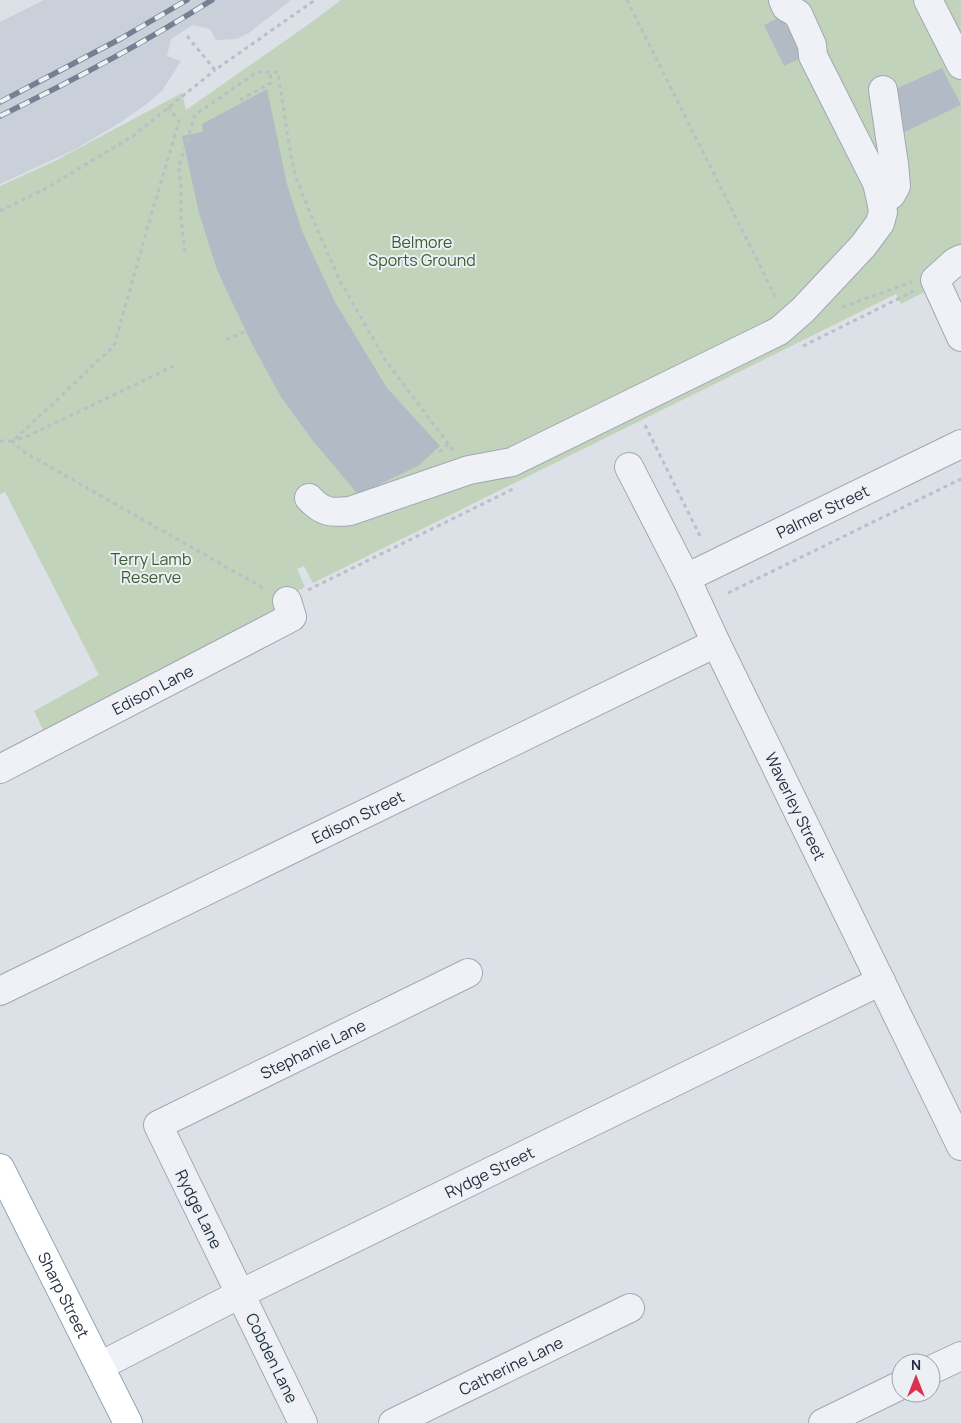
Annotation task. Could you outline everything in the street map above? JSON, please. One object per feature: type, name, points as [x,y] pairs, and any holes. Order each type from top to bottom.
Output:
[{"type":"main road","name":"Sharp Street","points":[[0,1168],[128,1423]]},
{"type":"street","points":[[310,498],[318,507],[334,513],[350,511],[468,470],[512,462],[779,330],[803,310],[875,231],[880,223],[883,212],[876,183],[813,56],[812,45],[802,22],[798,14],[786,7],[783,0]]},
{"type":"street","points":[[928,0],[961,65]]},
{"type":"street","points":[[881,200],[892,195],[896,186],[883,90]]},
{"type":"street","points":[[961,259],[934,280],[961,337]]},
{"type":"street","name":"Palmer Street","points":[[686,578],[961,444]]},
{"type":"street","name":"Waverley Street","points":[[629,466],[686,578],[961,1146]]},
{"type":"street","name":"Edison Lane","points":[[0,768],[292,617],[287,601]]},
{"type":"street","name":"Edison Street","points":[[0,991],[716,643]]},
{"type":"street","name":"Stephanie Lane","points":[[158,1125],[468,973]]},
{"type":"street","name":"Rydge Street","points":[[100,1366],[240,1294],[881,981]]},
{"type":"street","name":"Rydge Lane","points":[[158,1125],[240,1294]]},
{"type":"street","name":"Cobden Lane","points":[[240,1294],[303,1423]]},
{"type":"street","name":"Catherine Lane","points":[[393,1423],[630,1308]]},
{"type":"street","points":[[941,1365],[961,1356]]},
{"type":"street","points":[[823,1423],[891,1390]]},
{"type":"path","points":[[0,211],[43,190],[133,136],[215,70],[315,0]]},
{"type":"path","points":[[627,0],[788,323]]},
{"type":"path","points":[[187,36],[215,70]]},
{"type":"path","points":[[185,252],[178,166],[195,115],[257,72],[278,72],[295,175],[340,281],[386,361],[468,470]]},
{"type":"path","points":[[240,100],[271,82],[270,72]]},
{"type":"path","points":[[13,440],[114,346],[179,121],[168,107]]},
{"type":"path","points":[[841,308],[915,281],[924,279],[934,280]]},
{"type":"path","points":[[226,340],[246,331]]},
{"type":"path","points":[[0,440],[13,440],[30,435],[174,366]]},
{"type":"path","points":[[644,424],[701,538]]},
{"type":"path","points":[[13,440],[22,451],[287,601]]},
{"type":"path","name":"Palmer Street","points":[[728,593],[961,479]]},
{"type":"shaded area","points":[[44,0],[291,0],[249,33],[236,39],[216,40],[210,29],[193,25],[171,39],[167,56],[181,61],[162,91],[148,103],[76,149],[0,184],[0,22]]},
{"type":"green space","name":"Belmore Sports Ground","points":[[341,0],[961,0],[961,274],[901,304],[896,294],[313,583],[304,566],[297,569],[305,587],[296,592],[300,602],[44,732],[34,711],[99,675],[5,492],[0,494],[0,186],[55,161],[182,93],[186,110]]},
{"type":"building","points":[[782,16],[786,26],[796,21],[803,57],[784,66],[764,25]]},
{"type":"building","points":[[942,68],[961,105],[898,135],[887,93]]},
{"type":"building","points":[[267,89],[287,184],[302,231],[335,302],[387,388],[440,446],[418,466],[380,484],[362,499],[313,441],[281,397],[251,342],[217,270],[199,213],[182,136],[203,132],[202,124]]},
{"type":"railway","points":[[0,102],[122,38],[187,0]]},
{"type":"railway","points":[[0,116],[108,61],[212,0]]},
{"type":"park label","name":"Terry Lamb Reserve","points":[[151,568]]}]
